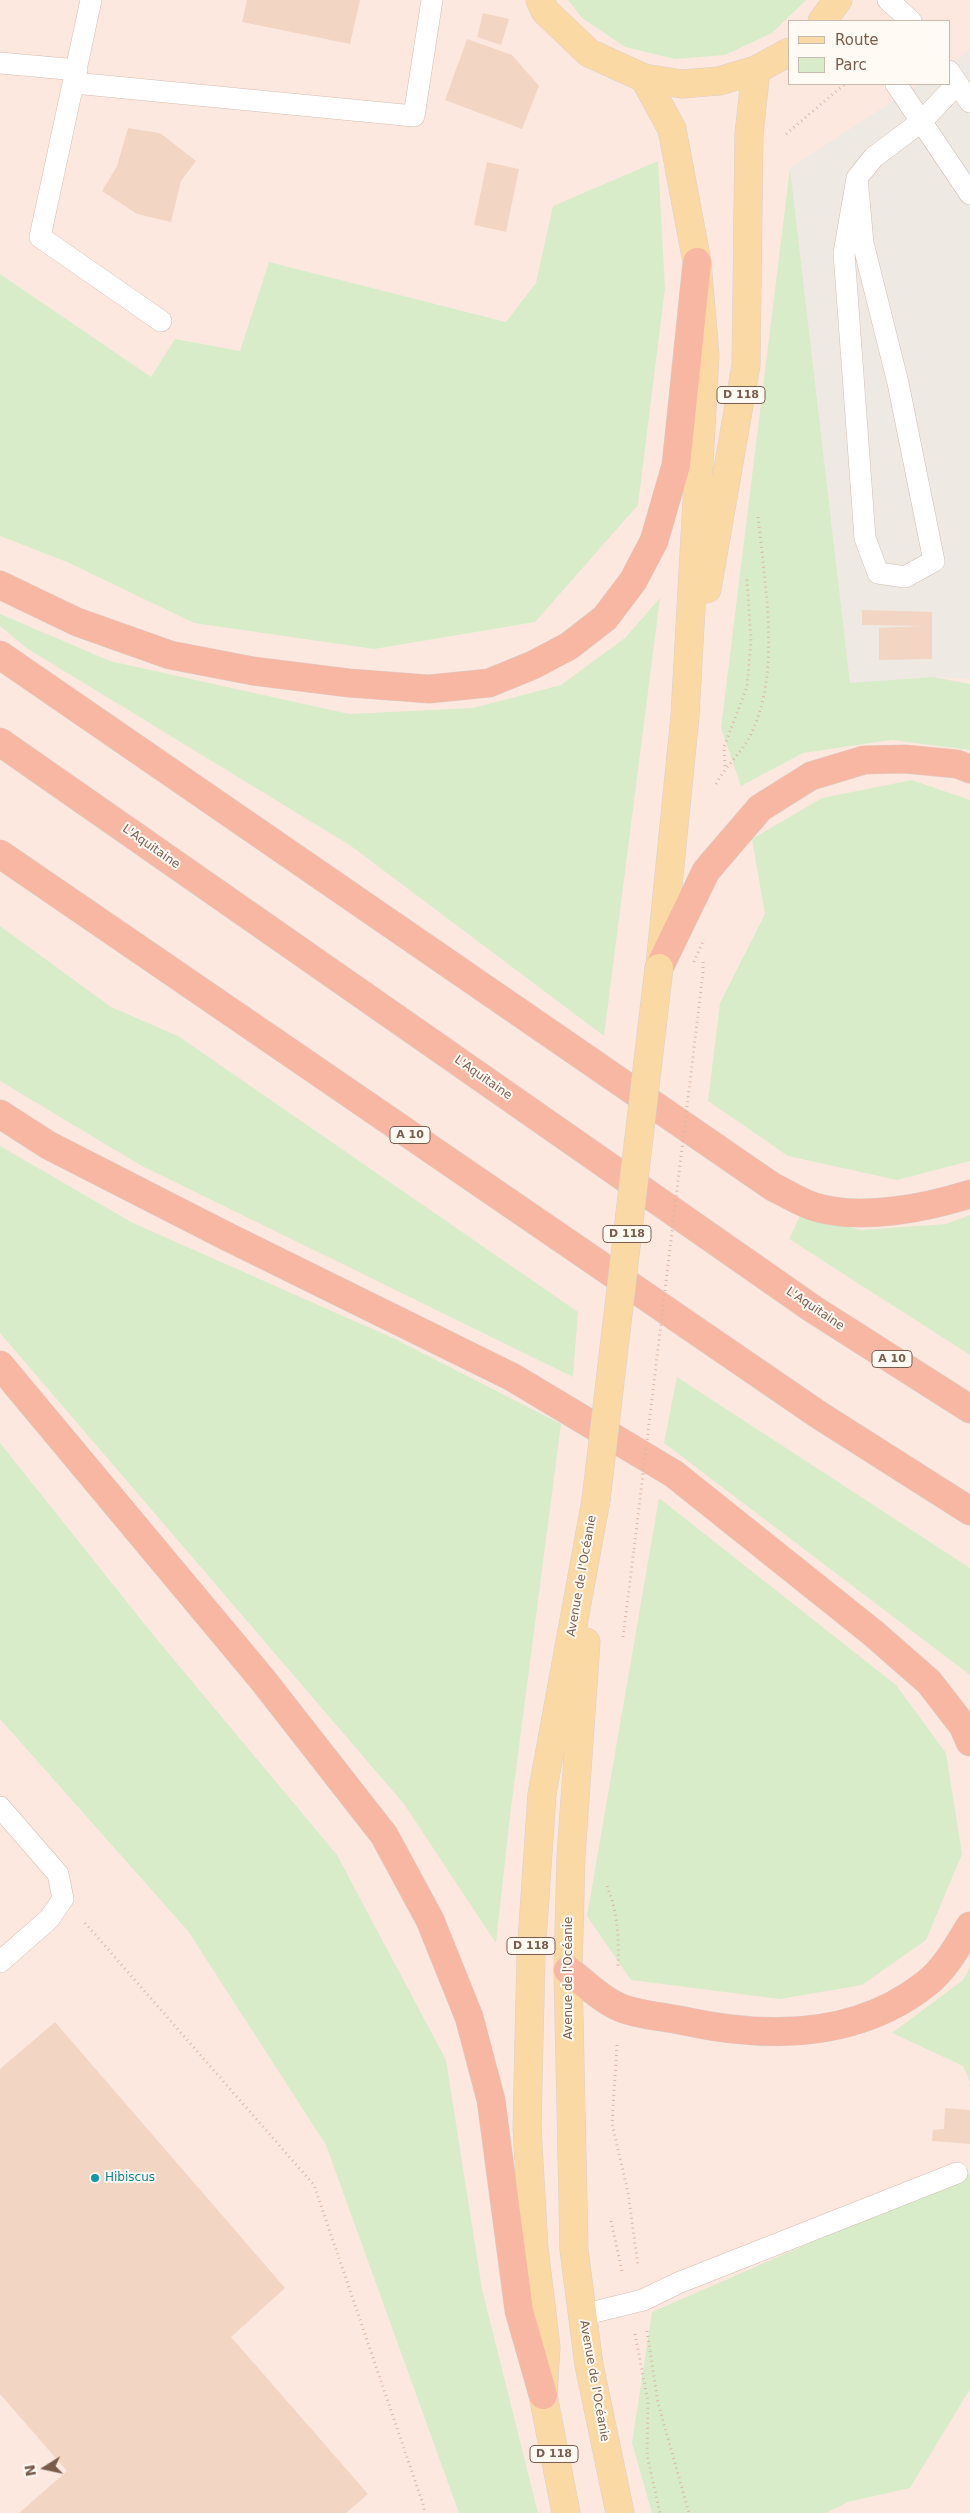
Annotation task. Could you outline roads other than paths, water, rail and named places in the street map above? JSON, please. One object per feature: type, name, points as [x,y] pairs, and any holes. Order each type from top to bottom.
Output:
[{"type":"highway","points":[[0,585],[77,622],[170,655],[253,671],[349,683],[429,689],[489,683],[533,665],[569,646],[605,618],[633,582],[654,541],[676,465],[697,262]]},
{"type":"highway","points":[[0,655],[773,1187],[815,1207],[856,1212],[893,1211],[945,1202],[970,1194]]},
{"type":"highway","name":"L'Aquitaine","points":[[0,742],[814,1309],[970,1409]]},
{"type":"highway","points":[[659,968],[706,872],[760,808],[811,776],[864,760],[914,760],[957,764],[970,770]]},
{"type":"highway","name":"A 10","points":[[0,854],[819,1415],[970,1511]]},
{"type":"highway","points":[[0,1114],[56,1149],[228,1237],[512,1377],[674,1474],[873,1633],[929,1682],[963,1726],[970,1742]]},
{"type":"highway","points":[[0,1365],[262,1679],[384,1835],[430,1920],[469,2017],[491,2100],[519,2311],[542,2395]]},
{"type":"highway","points":[[568,1970],[617,2007],[698,2024],[785,2033],[837,2027],[888,2009],[928,1982],[954,1952],[970,1926]]},
{"type":"main road","points":[[540,0],[545,11],[589,53],[644,78],[691,83],[719,81],[756,70],[788,53]]},
{"type":"main road","points":[[823,20],[838,0]]},
{"type":"main road","name":"D 118","points":[[685,716],[746,365],[749,134],[756,70]]},
{"type":"main road","name":"D 118","points":[[596,1500],[659,968],[685,716],[705,355],[697,262],[672,129],[644,78]]},
{"type":"main road","name":"Avenue de l'Océanie","points":[[596,1500],[570,1856],[568,1970],[574,2250],[589,2364],[620,2513]]},
{"type":"main road","name":"Avenue de l'Océanie","points":[[566,2513],[542,2395],[546,2348],[534,2248],[527,2127],[531,1955],[542,1794],[596,1500]]},
{"type":"lane","points":[[91,0],[40,237],[161,321]]},
{"type":"lane","points":[[0,63],[75,77],[414,116],[432,0]]},
{"type":"lane","points":[[888,0],[910,20]]},
{"type":"lane","points":[[953,78],[970,102]]},
{"type":"lane","points":[[897,85],[970,194]]},
{"type":"lane","points":[[857,178],[863,242],[898,383],[934,561],[905,577],[878,573],[866,538],[844,253],[857,178],[874,157],[922,121],[948,85]]},
{"type":"lane","points":[[0,1807],[58,1874],[63,1899],[49,1919],[0,1962]]},
{"type":"lane","points":[[582,2314],[643,2300],[678,2284],[957,2173]]},
{"type":"place","name":"Hibiscus","points":[[95,2178]]}]
